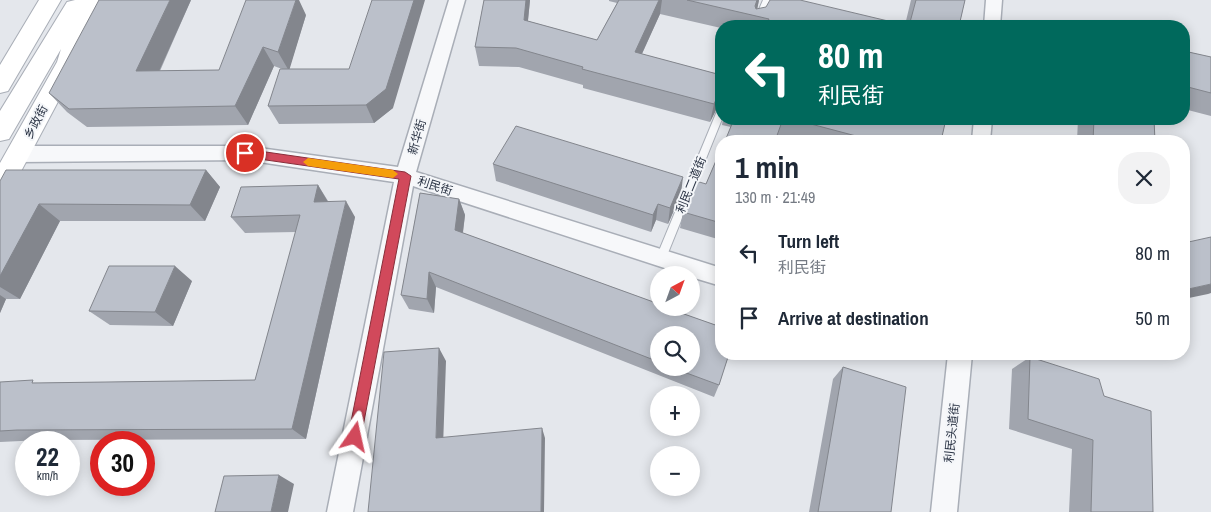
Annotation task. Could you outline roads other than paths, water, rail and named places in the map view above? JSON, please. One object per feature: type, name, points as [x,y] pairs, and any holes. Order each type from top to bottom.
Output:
[{"type":"main road","points":[[3,70],[48,0]]},
{"type":"main road","points":[[0,132],[79,0]]},
{"type":"main road","name":"乡政街","points":[[0,187],[68,62],[88,0]]},
{"type":"street","name":"新华街","points":[[340,512],[405,176],[457,0]]},
{"type":"street","points":[[992,20],[994,0]]},
{"type":"street","name":"利民街","points":[[18,154],[245,153],[405,176],[715,275]]},
{"type":"street","name":"利民头道街","points":[[944,512],[959,360]]},
{"type":"lane","points":[[759,20],[767,0]]},
{"type":"lane","name":"利民二道街","points":[[661,258],[715,125]]}]
